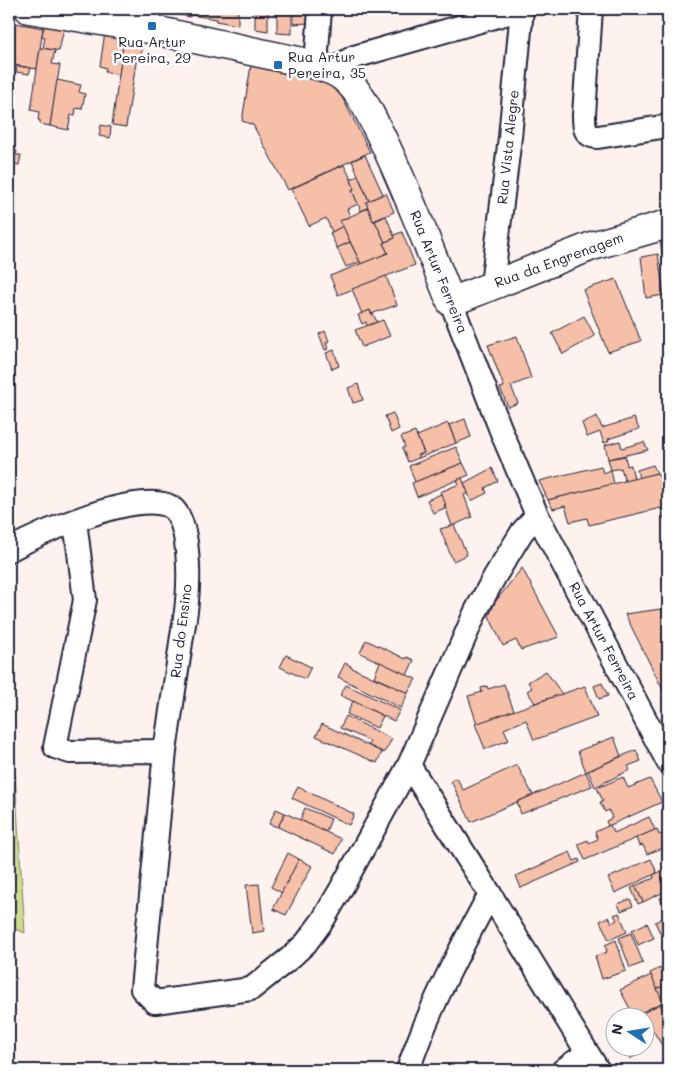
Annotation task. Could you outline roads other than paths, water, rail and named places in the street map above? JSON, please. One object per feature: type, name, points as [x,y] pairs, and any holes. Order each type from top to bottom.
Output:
[{"type":"street","points":[[29,9],[150,19],[326,69],[344,63],[354,57],[522,9]]},
{"type":"street","points":[[320,9],[326,69]]},
{"type":"street","name":"Rua Vista Alegre","points":[[492,284],[510,137],[522,9]]},
{"type":"street","points":[[591,9],[584,115],[586,132],[598,137],[668,126]]},
{"type":"street","name":"Rua Artur Ferreira","points":[[326,69],[345,78],[373,119],[394,162],[504,438],[537,515],[668,762]]},
{"type":"street","name":"Rua da Engrenagem","points":[[451,302],[492,284],[592,246],[668,224]]},
{"type":"street","name":"Rua do Ensino","points":[[9,550],[36,536],[110,508],[146,503],[168,505],[180,516],[187,545],[187,600],[165,751],[142,989],[155,1002],[251,989],[290,958],[306,943],[323,920],[409,765]]},
{"type":"street","points":[[537,515],[522,532],[494,576],[476,611],[409,765],[592,1061],[563,1070]]},
{"type":"street","points":[[75,521],[84,600],[55,747],[70,752],[165,751]]},
{"type":"street","points":[[408,1070],[420,1034],[440,990],[490,894]]},
{"type":"place","name":"Rua Artur Pereira, 29","points":[[152,26]]},
{"type":"place","name":"Rua Artur Pereira, 35","points":[[278,65]]}]
